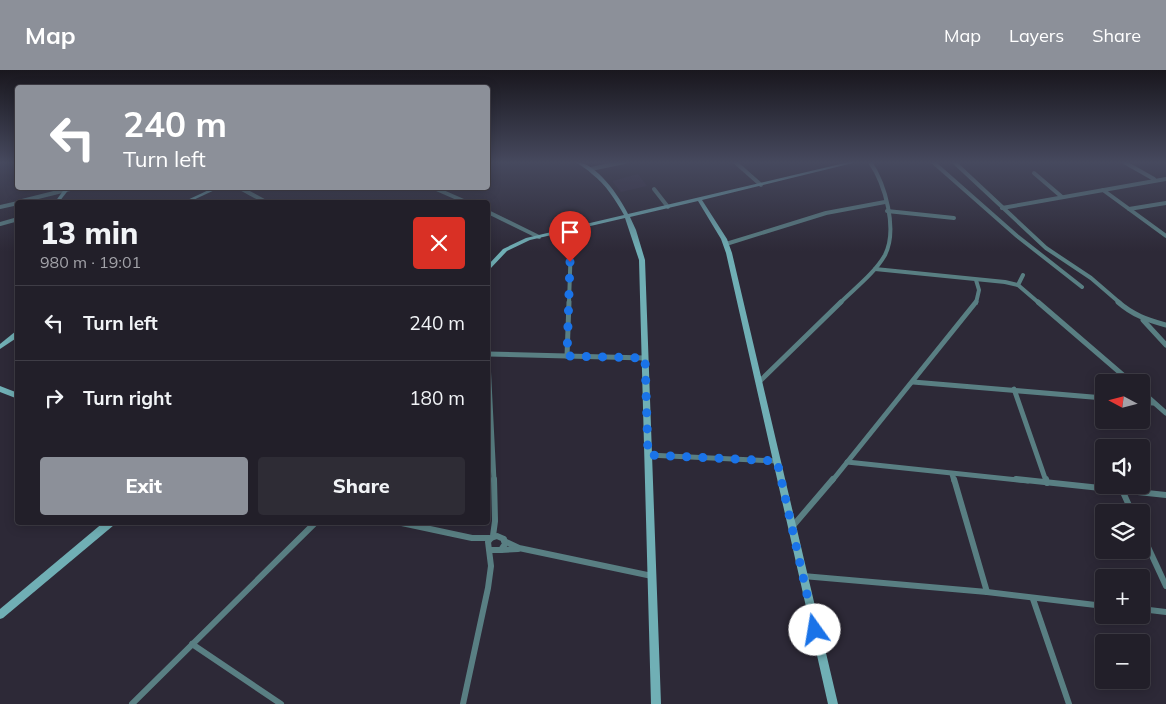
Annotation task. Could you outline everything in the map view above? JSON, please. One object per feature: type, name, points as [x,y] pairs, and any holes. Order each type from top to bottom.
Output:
[{"type":"street","points":[[28,200],[57,192]]},
{"type":"street","points":[[190,200],[208,192]]},
{"type":"street","points":[[247,192],[262,200]]},
{"type":"street","points":[[442,192],[461,200]]},
{"type":"street","points":[[610,192],[637,240],[642,260],[656,704]]},
{"type":"street","points":[[656,192],[668,207]]},
{"type":"street","points":[[490,266],[505,250],[516,244],[539,237],[734,192]]},
{"type":"street","points":[[759,382],[875,269],[886,251],[889,231],[884,192]]},
{"type":"street","points":[[967,192],[1018,236],[1082,287]]},
{"type":"street","points":[[985,192],[1046,248],[1091,278],[1119,303],[1143,319],[1166,345]]},
{"type":"street","points":[[1056,192],[1062,197]]},
{"type":"street","points":[[1002,208],[1094,192]]},
{"type":"street","points":[[1105,192],[1166,236]]},
{"type":"street","points":[[700,200],[726,244],[833,704]]},
{"type":"street","points":[[726,244],[826,213],[885,202]]},
{"type":"street","points":[[1130,209],[1166,203]]},
{"type":"street","points":[[0,207],[15,204]]},
{"type":"street","points":[[887,211],[954,218]]},
{"type":"street","points":[[490,213],[539,237]]},
{"type":"street","points":[[0,224],[15,220]]},
{"type":"street","points":[[567,356],[571,243],[568,230]]},
{"type":"street","points":[[1159,231],[1166,230]]},
{"type":"street","points":[[875,269],[1005,282],[1018,286],[1122,374]]},
{"type":"street","points":[[1018,286],[1023,275]]},
{"type":"street","points":[[791,527],[822,493],[974,307],[979,296],[980,286],[976,280]]},
{"type":"street","points":[[1143,319],[1166,325]]},
{"type":"street","points":[[0,348],[15,336]]},
{"type":"street","points":[[490,354],[645,358]]},
{"type":"street","points":[[464,704],[497,538],[494,522],[490,377]]},
{"type":"street","points":[[913,382],[1095,397]]},
{"type":"street","points":[[0,389],[15,395]]},
{"type":"street","points":[[1014,389],[1047,483]]},
{"type":"street","points":[[1150,399],[1166,413]]},
{"type":"street","points":[[1150,403],[1154,403]]},
{"type":"street","points":[[648,455],[777,461]]},
{"type":"street","points":[[847,462],[1095,487]]},
{"type":"street","points":[[952,474],[987,592]]},
{"type":"street","points":[[1150,493],[1166,495]]},
{"type":"street","points":[[2,610],[107,525]]},
{"type":"street","points":[[132,704],[313,525]]},
{"type":"street","points":[[411,525],[472,538],[497,538],[519,548],[652,576]]},
{"type":"street","points":[[472,538],[494,549],[519,548]]},
{"type":"street","points":[[494,549],[505,544],[497,538]]},
{"type":"street","points":[[1150,551],[1166,586]]},
{"type":"street","points":[[802,576],[987,592],[1095,605]]},
{"type":"street","points":[[1033,599],[1069,704]]},
{"type":"street","points":[[1150,610],[1166,612]]},
{"type":"street","points":[[192,644],[281,704]]},
{"type":"route","points":[[570,262],[567,356],[645,358],[648,455],[777,461],[815,630]]}]
